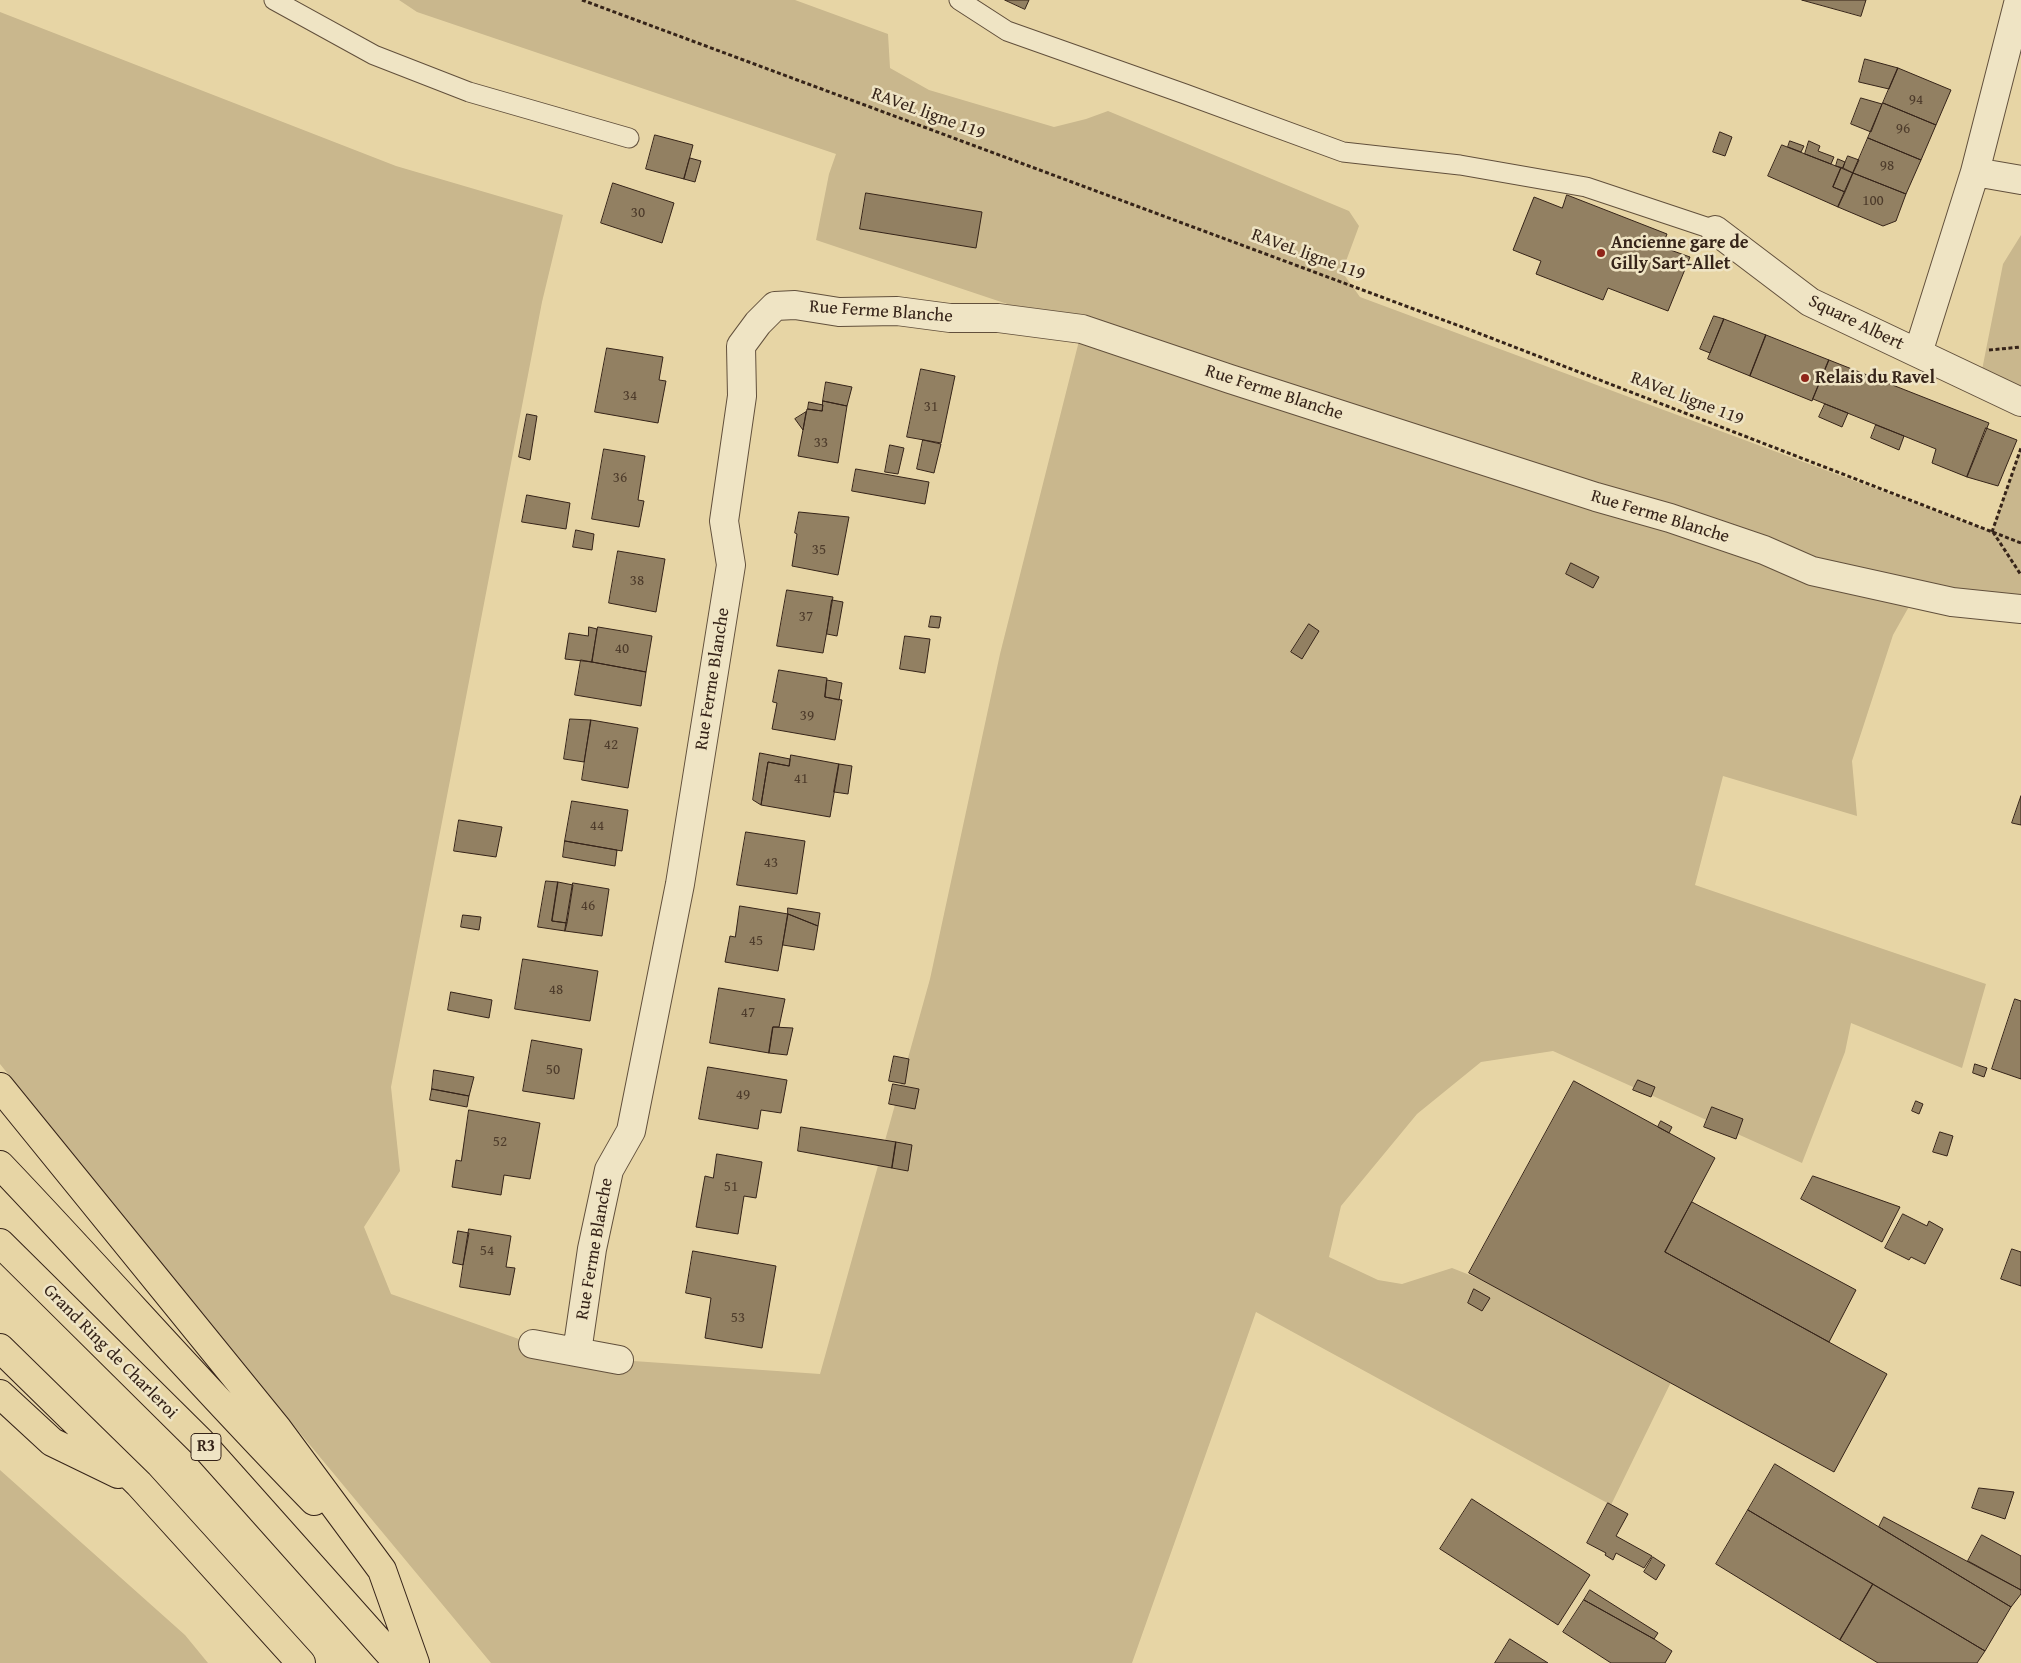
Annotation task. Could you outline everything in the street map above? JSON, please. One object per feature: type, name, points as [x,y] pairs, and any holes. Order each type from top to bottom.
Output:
[{"type":"highway","points":[[0,1087],[278,1428],[382,1570],[416,1663]]},
{"type":"highway","points":[[0,1165],[80,1248],[246,1432],[382,1570]]},
{"type":"highway","name":"Grand Ring de Charleroi","points":[[0,1243],[201,1442],[398,1663]]},
{"type":"highway","points":[[0,1348],[139,1484],[301,1663]]},
{"type":"highway","points":[[0,1394],[52,1442],[139,1484]]},
{"type":"street","name":"Square Albert","points":[[1716,230],[1810,302],[1918,353],[1975,172],[2019,0]]},
{"type":"street","points":[[1975,172],[2021,180]]},
{"type":"street","name":"Rue Ferme Blanche","points":[[577,1352],[592,1249],[609,1170],[631,1131],[686,846],[731,564],[724,521],[742,396],[741,346],[758,323],[775,306],[794,305],[839,312],[898,311],[950,318],[998,318],[1082,329],[1230,379],[1587,494],[1670,518],[1770,552],[1812,571],[1952,602],[2021,609]]},
{"type":"street","points":[[1918,353],[2021,402]]},
{"type":"street","points":[[533,1344],[619,1360]]},
{"type":"lane","points":[[274,0],[374,55],[452,86],[629,138]]},
{"type":"lane","points":[[960,0],[1007,31],[1195,97],[1343,152],[1460,165],[1586,188],[1716,230]]},
{"type":"path","name":"RAVeL ligne 119","points":[[582,0],[1473,331],[2021,543]]},
{"type":"path","points":[[2021,448],[1992,532],[2021,575]]},
{"type":"shaded area","points":[[399,0],[795,0],[888,34],[890,68],[929,90],[1054,127],[1108,111],[1349,211],[1359,226],[1342,272],[1360,297],[1992,532],[2021,448],[2021,618],[1911,603],[1893,635],[1852,761],[1857,816],[1723,776],[1695,885],[1986,984],[1962,1068],[1851,1023],[1845,1052],[1802,1163],[1553,1051],[1481,1062],[1417,1114],[1341,1206],[1329,1257],[1378,1280],[1402,1284],[1452,1268],[1485,1281],[1673,1378],[1611,1505],[1256,1312],[1132,1663],[491,1663],[177,1285],[0,1064],[0,12],[396,166],[563,215],[542,302],[391,1087],[400,1171],[364,1227],[391,1294],[533,1344],[619,1360],[820,1374],[930,979],[1000,654],[1082,329],[816,240],[829,174],[836,154],[417,12]]},
{"type":"shaded area","points":[[2021,235],[2021,401],[1981,375],[2003,264]]},
{"type":"shaded area","points":[[0,1470],[185,1635],[208,1663],[0,1663]]},
{"type":"building","points":[[1005,0],[1029,0],[1025,9]]},
{"type":"building","points":[[1802,0],[1866,0],[1861,16]]},
{"type":"building","points":[[1865,59],[1898,68],[1889,89],[1859,82]]},
{"type":"building","points":[[1898,68],[1951,90],[1936,125],[1883,103]]},
{"type":"building","points":[[1861,98],[1882,104],[1871,132],[1851,124]]},
{"type":"building","points":[[1883,103],[1936,125],[1921,160],[1868,138]]},
{"type":"building","points":[[1720,132],[1732,137],[1725,156],[1713,152]]},
{"type":"building","points":[[655,135],[693,145],[684,179],[646,169]]},
{"type":"building","points":[[1868,138],[1921,160],[1906,194],[1853,173]]},
{"type":"building","points":[[1790,141],[1804,146],[1801,152],[1788,147]]},
{"type":"building","points":[[1809,141],[1820,146],[1818,151],[1834,157],[1831,164],[1805,154]]},
{"type":"building","points":[[1782,145],[1841,168],[1833,187],[1845,192],[1838,207],[1768,176]]},
{"type":"building","points":[[1848,156],[1859,160],[1853,173],[1843,168]]},
{"type":"building","points":[[690,158],[701,161],[695,182],[684,179]]},
{"type":"building","points":[[1838,159],[1845,162],[1843,168],[1836,166]]},
{"type":"building","points":[[1841,168],[1853,173],[1845,192],[1833,187]]},
{"type":"building","points":[[1853,173],[1906,194],[1896,221],[1883,226],[1838,207]]},
{"type":"building","points":[[613,183],[674,203],[662,243],[601,223]]},
{"type":"building","points":[[866,193],[982,212],[976,248],[860,229]]},
{"type":"building","name":"Ancienne gare de Gilly Sart-Allet","points":[[1567,195],[1667,234],[1662,247],[1690,257],[1668,311],[1608,288],[1603,300],[1536,274],[1541,261],[1513,250],[1534,197],[1562,208]]},
{"type":"building","points":[[1714,316],[1724,319],[1710,353],[1700,349]]},
{"type":"building","points":[[1724,319],[1766,335],[1750,376],[1708,359]]},
{"type":"building","points":[[1766,335],[1829,360],[1812,401],[1750,376]]},
{"type":"building","points":[[607,348],[663,357],[659,380],[666,381],[658,423],[595,412]]},
{"type":"building","points":[[1829,360],[1989,423],[1967,477],[1932,463],[1936,449],[1813,399]]},
{"type":"building","points":[[921,369],[955,376],[941,443],[907,437]]},
{"type":"building","points":[[826,382],[852,387],[847,406],[823,401]]},
{"type":"building","points":[[823,401],[847,406],[838,463],[798,456],[807,409],[822,411]]},
{"type":"building","points":[[809,402],[823,405],[822,411],[808,409]]},
{"type":"building","points":[[1825,404],[1848,413],[1842,427],[1819,417]]},
{"type":"building","points":[[806,412],[803,430],[795,419]]},
{"type":"building","points":[[527,414],[537,416],[530,460],[519,457]]},
{"type":"building","points":[[1876,425],[1904,436],[1899,450],[1871,438]]},
{"type":"building","points":[[1986,428],[2017,440],[1998,486],[1967,477]]},
{"type":"building","points":[[923,440],[941,444],[934,473],[917,469]]},
{"type":"building","points":[[890,445],[904,448],[898,474],[885,472]]},
{"type":"building","points":[[604,449],[645,456],[638,500],[644,501],[639,527],[592,519]]},
{"type":"building","points":[[856,469],[929,482],[925,504],[852,491]]},
{"type":"building","points":[[527,495],[570,503],[566,529],[522,522]]},
{"type":"building","points":[[799,512],[849,517],[838,575],[792,566]]},
{"type":"building","points":[[576,530],[594,534],[592,550],[573,547]]},
{"type":"building","points":[[618,551],[665,559],[656,612],[609,603]]},
{"type":"building","points":[[1571,563],[1599,577],[1593,588],[1566,574]]},
{"type":"building","points":[[787,590],[833,597],[823,653],[777,646]]},
{"type":"building","points":[[832,600],[843,602],[837,636],[827,634]]},
{"type":"building","points":[[931,616],[941,617],[939,628],[929,627]]},
{"type":"building","points":[[1309,624],[1319,631],[1302,659],[1291,652]]},
{"type":"building","points":[[589,627],[597,629],[592,662],[565,659],[569,633],[588,636]]},
{"type":"building","points":[[598,627],[652,636],[646,672],[592,662]]},
{"type":"building","points":[[905,636],[930,639],[925,673],[900,669]]},
{"type":"building","points":[[581,660],[646,672],[641,706],[575,695]]},
{"type":"building","points":[[779,670],[827,678],[825,697],[842,700],[835,740],[772,729],[777,703],[773,702]]},
{"type":"building","points":[[827,680],[842,683],[839,700],[825,697]]},
{"type":"building","points":[[570,719],[591,720],[584,762],[564,759]]},
{"type":"building","points":[[591,720],[638,728],[628,788],[582,780]]},
{"type":"building","points":[[760,753],[790,759],[789,766],[768,762],[761,805],[753,800]]},
{"type":"building","points":[[791,755],[839,764],[830,817],[761,805],[768,762],[789,766]]},
{"type":"building","points":[[839,764],[852,766],[848,794],[834,792]]},
{"type":"building","points":[[2021,796],[2021,825],[2012,823]]},
{"type":"building","points":[[572,801],[628,810],[622,851],[565,841]]},
{"type":"building","points":[[459,820],[502,827],[496,857],[454,851]]},
{"type":"building","points":[[746,832],[805,841],[797,894],[737,885]]},
{"type":"building","points":[[565,841],[617,850],[615,866],[563,857]]},
{"type":"building","points":[[546,881],[558,882],[552,921],[567,923],[565,931],[538,927]]},
{"type":"building","points":[[558,882],[573,885],[567,923],[552,921]]},
{"type":"building","points":[[573,883],[609,889],[602,936],[565,931]]},
{"type":"building","points":[[740,906],[788,914],[778,971],[725,962],[730,936],[735,937]]},
{"type":"building","points":[[788,908],[820,913],[818,926],[788,914]]},
{"type":"building","points":[[788,914],[818,926],[814,950],[783,945]]},
{"type":"building","points":[[463,915],[481,917],[479,930],[461,927]]},
{"type":"building","points":[[523,959],[598,971],[590,1021],[515,1009]]},
{"type":"building","points":[[719,988],[785,999],[779,1027],[773,1027],[769,1053],[710,1043]]},
{"type":"building","points":[[451,992],[492,1000],[489,1018],[448,1010]]},
{"type":"building","points":[[2015,999],[2021,1001],[2021,1079],[1992,1069]]},
{"type":"building","points":[[773,1027],[793,1028],[787,1055],[769,1053]]},
{"type":"building","points":[[532,1040],[582,1049],[574,1099],[523,1091]]},
{"type":"building","points":[[894,1056],[909,1059],[905,1084],[889,1081]]},
{"type":"building","points":[[1975,1064],[1987,1068],[1984,1077],[1973,1073]]},
{"type":"building","points":[[708,1067],[787,1080],[781,1113],[761,1110],[758,1129],[699,1119]]},
{"type":"building","points":[[434,1070],[474,1077],[469,1096],[432,1089]]},
{"type":"building","points":[[1638,1080],[1655,1087],[1651,1097],[1633,1090]]},
{"type":"building","points":[[1574,1081],[1715,1158],[1665,1252],[1887,1374],[1834,1472],[1469,1273]]},
{"type":"building","points":[[893,1084],[919,1089],[915,1109],[889,1104]]},
{"type":"building","points":[[432,1089],[469,1096],[467,1107],[430,1100]]},
{"type":"building","points":[[1916,1101],[1923,1104],[1919,1114],[1912,1111]]},
{"type":"building","points":[[1712,1107],[1743,1119],[1736,1139],[1704,1127]]},
{"type":"building","points":[[469,1110],[540,1123],[530,1179],[504,1175],[501,1195],[452,1187],[456,1160],[461,1161]]},
{"type":"building","points":[[1661,1121],[1672,1127],[1669,1133],[1658,1127]]},
{"type":"building","points":[[801,1127],[896,1142],[892,1168],[798,1151]]},
{"type":"building","points":[[1940,1132],[1953,1136],[1947,1156],[1933,1152]]},
{"type":"building","points":[[896,1142],[912,1145],[908,1171],[892,1168]]},
{"type":"building","points":[[717,1154],[762,1162],[756,1198],[744,1196],[738,1234],[696,1227],[705,1176],[713,1178]]},
{"type":"building","points":[[1813,1176],[1900,1207],[1882,1242],[1801,1199]]},
{"type":"building","points":[[1692,1202],[1856,1290],[1829,1342],[1665,1252]]},
{"type":"building","points":[[1903,1214],[1927,1226],[1929,1221],[1943,1229],[1925,1264],[1911,1257],[1909,1260],[1885,1248]]},
{"type":"building","points":[[469,1229],[511,1236],[506,1267],[515,1268],[510,1295],[460,1287]]},
{"type":"building","points":[[458,1231],[469,1233],[463,1265],[453,1263]]},
{"type":"building","points":[[2012,1249],[2021,1252],[2021,1286],[2001,1279]]},
{"type":"building","points":[[693,1251],[776,1266],[762,1348],[705,1338],[711,1298],[686,1293]]},
{"type":"building","points":[[1474,1289],[1490,1298],[1482,1311],[1468,1303]]},
{"type":"building","points":[[1775,1464],[2011,1607],[1985,1651],[1748,1510]]},
{"type":"building","points":[[1979,1488],[2014,1492],[2005,1519],[1972,1508]]},
{"type":"building","points":[[1472,1499],[1590,1575],[1558,1625],[1440,1549]]},
{"type":"building","points":[[1608,1503],[1628,1514],[1616,1536],[1652,1556],[1644,1568],[1616,1553],[1613,1560],[1605,1555],[1606,1553],[1587,1543]]},
{"type":"building","points":[[1748,1510],[1873,1584],[1840,1640],[1716,1564]]},
{"type":"building","points":[[1884,1517],[2021,1590],[2021,1594],[2011,1607],[1879,1527]]},
{"type":"building","points":[[1982,1535],[2021,1556],[2021,1590],[1968,1561]]},
{"type":"building","points":[[1653,1557],[1665,1565],[1656,1580],[1644,1572]]},
{"type":"building","points":[[1873,1584],[1985,1651],[1977,1663],[1878,1663],[1840,1640]]},
{"type":"building","points":[[1590,1590],[1658,1633],[1654,1639],[1584,1600]]},
{"type":"building","points":[[1584,1600],[1672,1651],[1665,1663],[1611,1663],[1563,1632]]},
{"type":"building","points":[[1510,1639],[1548,1663],[1495,1663]]},
{"type":"place","name":"Ancienne gare de Gilly Sart-Allet","points":[[1601,253]]},
{"type":"place","name":"Relais du Ravel","points":[[1805,378]]}]
